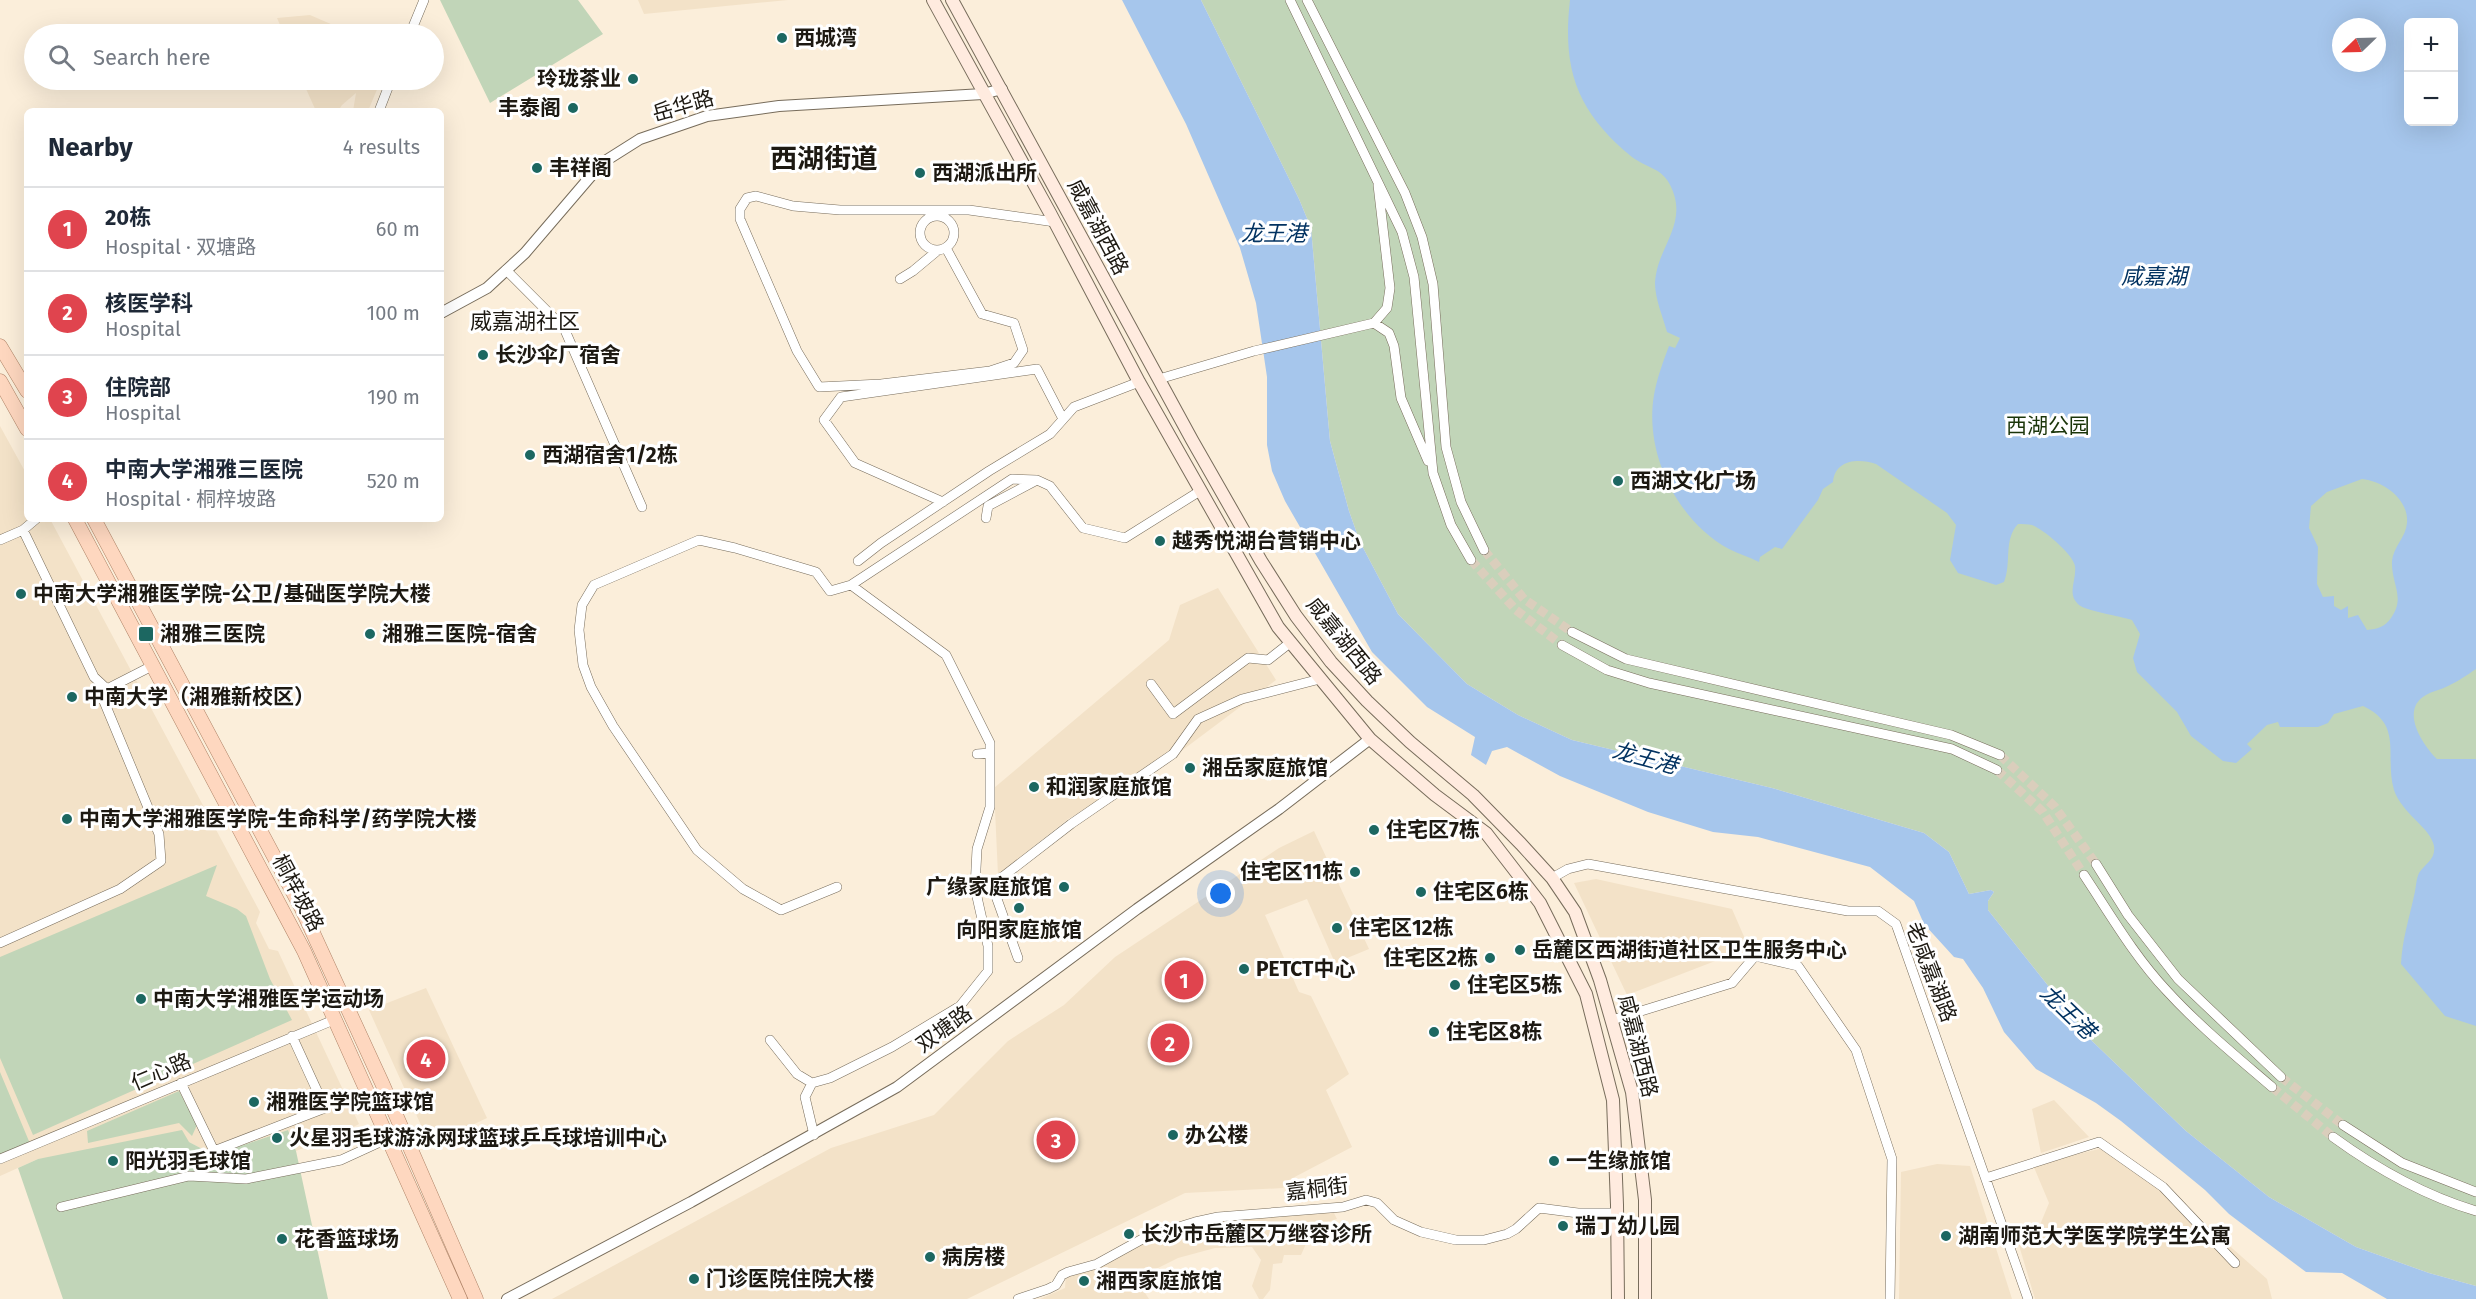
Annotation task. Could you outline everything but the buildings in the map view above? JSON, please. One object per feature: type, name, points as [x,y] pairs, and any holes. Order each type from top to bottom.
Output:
[{"type":"main road","name":"咸嘉湖西路","points":[[933,0],[1055,222],[1139,382],[1278,627],[1370,740],[1435,795],[1486,833],[1540,903],[1586,994],[1613,1100],[1618,1299]]},
{"type":"main road","name":"咸嘉湖西路","points":[[952,0],[1159,379],[1261,561],[1296,616],[1331,663],[1402,734],[1497,818],[1552,878],[1575,912],[1600,980],[1632,1092],[1645,1200],[1645,1299]]},
{"type":"main road","points":[[0,346],[24,383]]},
{"type":"main road","points":[[0,381],[24,424]]},
{"type":"main road","name":"桐梓坡路","points":[[77,522],[287,916],[336,1019],[460,1299]]},
{"type":"main road","name":"桐梓坡路","points":[[96,522],[302,909],[377,1072],[476,1299]]},
{"type":"street","points":[[414,24],[424,0]]},
{"type":"street","points":[[1290,0],[1402,232],[1414,277],[1432,473]]},
{"type":"street","points":[[1307,0],[1405,193],[1422,237],[1433,284],[1446,447],[1461,502],[1484,550]]},
{"type":"street","name":"岳华路","points":[[444,310],[487,288],[525,253],[602,163],[640,139],[707,116],[779,106],[983,94],[1002,89]]},
{"type":"street","points":[[380,108],[387,90]]},
{"type":"street","points":[[1159,379],[1254,351],[1374,323],[1387,308],[1390,288],[1377,177]]},
{"type":"street","points":[[900,279],[941,249],[982,314],[1014,323],[1023,350],[1014,363],[990,371],[881,384],[819,387],[797,351],[740,219],[740,209],[747,198],[756,196],[793,206],[816,208],[969,210],[1055,222]]},
{"type":"street","points":[[506,270],[564,328],[642,507]]},
{"type":"street","points":[[1374,323],[1389,333],[1394,346],[1401,398],[1451,525],[1472,560]]},
{"type":"street","points":[[943,502],[855,463],[824,420],[841,398],[1037,369],[1063,419]]},
{"type":"street","points":[[858,561],[943,502],[1050,434],[1074,407],[1139,382]]},
{"type":"street","points":[[837,887],[781,910],[743,889],[697,850],[613,726],[591,687],[583,665],[579,630],[582,605],[594,585],[699,540],[816,572],[831,591],[851,585],[1012,479],[1037,480],[1050,486],[1083,528],[1125,538],[1200,490]]},
{"type":"street","points":[[986,518],[988,506],[1037,480]]},
{"type":"street","points":[[0,540],[22,530],[32,522]]},
{"type":"street","points":[[22,530],[94,677],[107,689]]},
{"type":"street","points":[[770,1040],[797,1074],[812,1083],[830,1078],[892,1047],[960,1006],[988,971],[988,946],[975,888],[977,849],[990,807],[990,743],[946,656],[851,585]]},
{"type":"street","points":[[1572,632],[1626,659],[1951,735],[2000,755]]},
{"type":"street","points":[[1151,684],[1173,714],[1248,658],[1268,660],[1290,642]]},
{"type":"street","points":[[1562,645],[1607,670],[1649,683],[1952,749],[1997,770]]},
{"type":"street","points":[[0,943],[120,889],[161,861],[159,834],[103,699],[107,689],[152,666]]},
{"type":"street","points":[[1018,958],[992,885],[1071,824],[1173,754],[1198,719],[1242,699],[1320,679]]},
{"type":"street","name":"双塘路","points":[[507,1299],[814,1135],[897,1087],[1137,909],[1279,809],[1370,740]]},
{"type":"street","points":[[977,754],[990,753]]},
{"type":"street","name":"老咸嘉湖路","points":[[1552,878],[1568,869],[1588,864],[1848,911],[1878,910],[1896,924],[2028,1299]]},
{"type":"street","points":[[2096,864],[2128,915],[2178,979],[2281,1077]]},
{"type":"street","points":[[2084,875],[2131,946],[2165,989],[2196,1022],[2272,1087]]},
{"type":"street","points":[[1612,1020],[1732,983],[1755,956],[1798,966],[1856,1050],[1892,1159],[1890,1299]]},
{"type":"street","name":"仁心路","points":[[0,1160],[336,1019]]},
{"type":"street","points":[[181,1083],[214,1151],[325,1108],[292,1036]]},
{"type":"street","points":[[812,1083],[805,1097],[814,1135]]},
{"type":"street","points":[[2343,1125],[2402,1163],[2476,1192]]},
{"type":"street","points":[[2333,1137],[2368,1163],[2422,1192],[2476,1211]]},
{"type":"street","points":[[61,1207],[189,1176],[246,1179],[341,1160],[389,1138]]},
{"type":"street","points":[[1986,1178],[2098,1142],[2163,1187],[2235,1263]]},
{"type":"street","name":"嘉桐街","points":[[1018,1299],[1048,1288],[1056,1284],[1062,1275],[1097,1263],[1146,1238],[1195,1221],[1225,1216],[1343,1207],[1366,1200],[1377,1203],[1394,1220],[1421,1232],[1456,1240],[1472,1240],[1495,1238],[1507,1234],[1539,1208],[1578,1213],[1617,1214]]},
{"type":"shaded area","points":[[638,0],[788,0],[644,14]]},
{"type":"shaded area","points":[[310,15],[331,24],[280,24],[277,18]]},
{"type":"shaded area","points":[[307,90],[377,90],[369,108],[354,108],[356,93],[340,108],[315,108]]},
{"type":"shaded area","name":"中南大学（湘雅新校区）","points":[[0,426],[24,470],[24,522],[52,522],[260,912],[256,923],[269,949],[278,951],[359,1124],[296,1151],[288,1130],[214,1155],[189,1142],[38,1159],[0,1176]]},
{"type":"shaded area","points":[[1218,588],[1276,680],[1160,767],[1068,819],[998,875],[994,788],[1169,640],[1180,605]]},
{"type":"shaded area","points":[[1314,831],[1369,949],[1335,963],[1307,899],[1265,915],[1299,992],[1311,996],[1349,1074],[1326,1090],[1352,1147],[1287,1181],[1283,1188],[1185,1193],[967,1299],[552,1299],[831,1148],[934,1115],[1008,1041],[1064,1005],[1115,957],[1279,848]]},
{"type":"shaded area","points":[[1596,879],[1732,909],[1749,948],[1627,995],[1574,883]]},
{"type":"shaded area","points":[[426,988],[487,1118],[430,1145],[369,1010]]},
{"type":"shaded area","points":[[2054,1100],[2089,1137],[2041,1153],[2032,1109]]},
{"type":"shaded area","points":[[2103,1148],[2156,1181],[2267,1279],[2272,1299],[2035,1299],[2018,1242],[2037,1232],[2049,1203],[2033,1165]]},
{"type":"shaded area","name":"湖南师范大学医学院学生公寓","points":[[1937,1164],[1970,1166],[2012,1299],[1899,1299],[1901,1172]]},
{"type":"shaded area","points":[[1332,1209],[1337,1219],[1323,1223],[1321,1236],[1309,1237],[1301,1255],[1284,1255],[1282,1263],[1273,1264],[1270,1290],[1263,1299],[1259,1299],[1252,1286],[1261,1260],[1252,1247],[1215,1248],[1178,1258],[1136,1279],[1149,1299],[1040,1299],[1065,1288],[1066,1275],[1139,1241],[1225,1217]]},
{"type":"green space","points":[[440,0],[578,0],[603,34],[490,103]]},
{"type":"green space","name":"西湖公园","points":[[1201,0],[2476,0],[2476,1286],[2429,1273],[2356,1247],[2269,1197],[2186,1131],[2092,1041],[1988,910],[1988,901],[1994,892],[1991,890],[1969,894],[1949,852],[1924,833],[1772,788],[1572,740],[1518,715],[1467,684],[1398,614],[1360,542],[1349,511],[1330,441],[1311,228]]},
{"type":"green space","name":"中南大学湘雅医学运动场","points":[[217,865],[206,896],[237,909],[246,916],[270,979],[292,1020],[33,1135],[0,1058],[0,957]]},
{"type":"green space","points":[[0,1072],[31,1146],[0,1159]]},
{"type":"green space","points":[[179,1091],[197,1125],[192,1136],[179,1123],[88,1143],[87,1131]]},
{"type":"green space","points":[[182,1130],[189,1142],[214,1155],[288,1130],[296,1151],[328,1299],[63,1299],[18,1168],[38,1159]]},
{"type":"water","name":"龙王港","points":[[1122,0],[1201,0],[1311,228],[1330,441],[1360,542],[1398,614],[1467,684],[1518,715],[1572,740],[1772,788],[1924,833],[1949,852],[1969,894],[1991,890],[1994,892],[1988,901],[1988,910],[2092,1041],[2186,1131],[2269,1197],[2356,1247],[2429,1273],[2476,1286],[2476,1299],[2387,1299],[2342,1273],[2306,1272],[2229,1214],[2205,1190],[2121,1121],[2096,1103],[2036,1069],[2004,1032],[1983,988],[1963,959],[1954,957],[1924,924],[1914,901],[1870,867],[1758,837],[1713,832],[1648,812],[1560,776],[1507,747],[1492,751],[1486,765],[1471,755],[1475,737],[1427,707],[1372,652],[1285,501],[1272,471],[1267,445],[1267,377],[1256,303],[1240,248],[1186,124]]},
{"type":"water","name":"咸嘉湖","points":[[1570,0],[2476,0],[2476,669],[2418,701],[2414,709],[2414,718],[2420,737],[2437,759],[2476,759],[2476,1026],[2445,1016],[2401,964],[2404,938],[2417,878],[2432,858],[2434,846],[2428,833],[2403,806],[2394,790],[2388,732],[2384,722],[2376,714],[2363,706],[2334,714],[2328,723],[2318,727],[2280,727],[2278,722],[2267,725],[2247,744],[2252,749],[2236,763],[2223,761],[2191,736],[2177,712],[2137,672],[2133,658],[2140,634],[2132,620],[2089,609],[2075,601],[2073,592],[2075,566],[2057,542],[2032,525],[2018,524],[2013,530],[2009,544],[2004,582],[1996,585],[1958,573],[1950,560],[1956,525],[1947,513],[1876,464],[1869,462],[1849,462],[1838,469],[1833,482],[1823,489],[1818,500],[1782,549],[1775,547],[1760,557],[1759,562],[1729,549],[1710,537],[1694,521],[1668,483],[1654,440],[1652,417],[1654,395],[1662,364],[1669,346],[1675,348],[1680,338],[1667,332],[1655,289],[1657,269],[1675,222],[1675,197],[1662,174],[1632,157],[1598,123],[1577,88],[1569,48]],"holes":[[[2362,479],[2378,483],[2393,492],[2404,506],[2407,523],[2392,561],[2398,597],[2395,610],[2386,624],[2367,630],[2358,615],[2348,618],[2348,606],[2341,610],[2334,606],[2334,596],[2323,597],[2317,584],[2318,547],[2309,528],[2311,506],[2327,492]]]},
{"type":"tunnel","points":[[1484,550],[1524,599],[1572,632]]},
{"type":"tunnel","points":[[1471,560],[1516,610],[1562,645]]},
{"type":"tunnel","points":[[2000,755],[2055,807],[2096,864]]},
{"type":"tunnel","points":[[1997,770],[2043,812],[2084,875]]},
{"type":"tunnel","points":[[2281,1077],[2343,1125]]},
{"type":"tunnel","points":[[2272,1087],[2333,1137]]},
{"type":"place","name":"西城湾","points":[[782,38]]},
{"type":"place","name":"玲珑茶业","points":[[633,79]]},
{"type":"place","name":"丰泰阁","points":[[573,108]]},
{"type":"place","name":"丰祥阁","points":[[537,168]]},
{"type":"place","name":"西湖派出所","points":[[920,173]]},
{"type":"place","name":"长沙伞厂宿舍","points":[[483,355]]},
{"type":"place","name":"西湖宿舍1/2栋","points":[[530,455]]},
{"type":"place","name":"西湖文化广场","points":[[1618,481]]},
{"type":"place","name":"越秀悦湖台营销中心","points":[[1160,541]]},
{"type":"place","name":"中南大学湘雅医学院-公卫/基础医学院大楼","points":[[21,594]]},
{"type":"place","name":"湘雅三医院","points":[[146,634]]},
{"type":"place","name":"湘雅三医院-宿舍","points":[[370,634]]},
{"type":"place","name":"中南大学（湘雅新校区）","points":[[72,697]]},
{"type":"place","name":"湘岳家庭旅馆","points":[[1190,768]]},
{"type":"place","name":"和润家庭旅馆","points":[[1034,787]]},
{"type":"place","name":"中南大学湘雅医学院-生命科学/药学院大楼","points":[[67,819]]},
{"type":"place","name":"住宅区7栋","points":[[1374,830]]},
{"type":"place","name":"住宅区11栋","points":[[1355,872]]},
{"type":"place","name":"广缘家庭旅馆","points":[[1064,887]]},
{"type":"place","name":"住宅区6栋","points":[[1421,892]]},
{"type":"place","name":"向阳家庭旅馆","points":[[1019,908]]},
{"type":"place","name":"住宅区12栋","points":[[1337,928]]},
{"type":"place","name":"岳麓区西湖街道社区卫生服务中心","points":[[1520,950]]},
{"type":"place","name":"住宅区2栋","points":[[1490,958]]},
{"type":"place","name":"PETCT中心","points":[[1244,969]]},
{"type":"place","name":"20栋","points":[[1184,980]]},
{"type":"place","name":"住宅区5栋","points":[[1455,985]]},
{"type":"place","name":"中南大学湘雅医学运动场","points":[[141,999]]},
{"type":"place","name":"住宅区8栋","points":[[1434,1032]]},
{"type":"place","name":"核医学科","points":[[1170,1043]]},
{"type":"place","name":"中南大学湘雅三医院","points":[[426,1059]]},
{"type":"place","name":"湘雅医学院篮球馆","points":[[254,1102]]},
{"type":"place","name":"办公楼","points":[[1173,1135]]},
{"type":"place","name":"火星羽毛球游泳网球篮球乒乓球培训中心","points":[[277,1138]]},
{"type":"place","name":"住院部","points":[[1056,1140]]},
{"type":"place","name":"阳光羽毛球馆","points":[[113,1161]]},
{"type":"place","name":"一生缘旅馆","points":[[1554,1161]]},
{"type":"place","name":"瑞丁幼儿园","points":[[1563,1226]]},
{"type":"place","name":"长沙市岳麓区万继容诊所","points":[[1129,1234]]},
{"type":"place","name":"湖南师范大学医学院学生公寓","points":[[1946,1236]]},
{"type":"place","name":"花香篮球场","points":[[282,1239]]},
{"type":"place","name":"病房楼","points":[[930,1257]]},
{"type":"place","name":"门诊医院住院大楼","points":[[694,1279]]},
{"type":"place","name":"湘西家庭旅馆","points":[[1084,1281]]},
{"type":"district","name":"西湖街道","points":[[824,159]]},
{"type":"district","name":"威嘉湖社区","points":[[525,321]]}]
